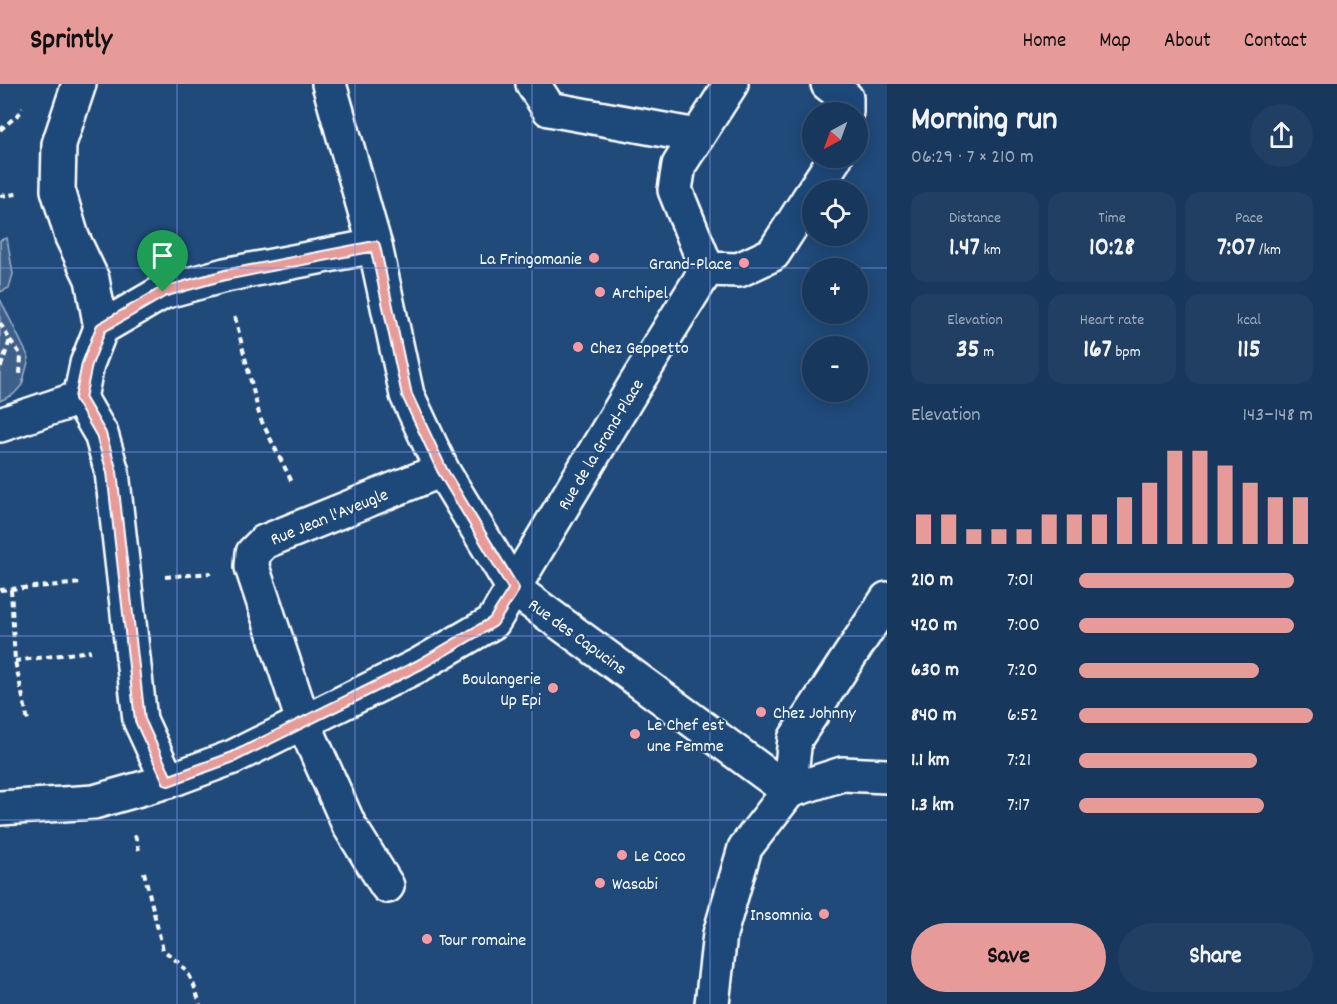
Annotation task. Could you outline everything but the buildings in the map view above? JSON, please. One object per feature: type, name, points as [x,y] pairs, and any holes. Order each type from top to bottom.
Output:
[{"type":"street","name":"Rue des Capucins","points":[[328,84],[375,246],[407,395],[442,470],[514,589],[789,791]]},
{"type":"street","points":[[533,84],[549,109],[698,136]]},
{"type":"street","points":[[731,84],[679,165],[675,190],[707,269],[740,270],[773,254],[802,208]]},
{"type":"street","points":[[828,84],[846,98],[846,102]]},
{"type":"street","points":[[77,91],[59,144],[58,190],[72,237],[92,279],[101,328],[87,364],[80,398],[101,434],[112,472],[140,720],[168,781]]},
{"type":"street","points":[[101,328],[163,292],[225,275],[375,246]]},
{"type":"street","name":"Rue de la Grand-Place","points":[[0,808],[94,802],[168,781],[233,757],[304,724],[419,665],[493,622],[707,269]]},
{"type":"street","points":[[0,425],[80,398]]},
{"type":"street","name":"Rue Jean l'Aveugle","points":[[252,567],[253,553],[264,542],[311,521],[442,470]]},
{"type":"street","points":[[252,567],[304,724],[349,825],[387,886]]},
{"type":"street","points":[[712,1004],[720,934],[745,848],[789,791],[795,739],[887,599]]},
{"type":"street","points":[[789,791],[842,774],[887,777]]},
{"type":"path","points":[[0,130],[21,112],[24,103]]},
{"type":"path","points":[[225,275],[260,418],[311,521]]},
{"type":"path","points":[[0,323],[21,355],[20,374]]},
{"type":"path","points":[[0,369],[10,340]]},
{"type":"path","points":[[0,590],[233,571],[252,567]]},
{"type":"path","points":[[11,589],[15,661],[28,722]]},
{"type":"path","points":[[15,661],[131,646]]},
{"type":"path","points":[[144,872],[163,950],[192,977],[200,1004]]},
{"type":"shaded area","points":[[7,238],[13,274],[9,288],[0,292],[0,240]]},
{"type":"shaded area","points":[[0,299],[29,358],[22,385],[14,394],[0,401]]},
{"type":"place","name":"La Fringomanie","points":[[594,258]]},
{"type":"place","name":"Grand-Place","points":[[744,263]]},
{"type":"place","name":"Archipel","points":[[600,292]]},
{"type":"place","name":"Chez Geppetto","points":[[578,347]]},
{"type":"place","name":"Boulangerie Up Epi","points":[[553,688]]},
{"type":"place","name":"Chez Johnny","points":[[761,712]]},
{"type":"place","name":"Le Chef est une Femme","points":[[635,734]]},
{"type":"place","name":"Le Coco","points":[[622,855]]},
{"type":"place","name":"Wasabi","points":[[600,883]]},
{"type":"place","name":"Insomnia","points":[[824,914]]},
{"type":"place","name":"Tour romaine","points":[[427,939]]},
{"type":"route","points":[[375,246],[407,395],[442,470],[514,589],[493,622],[419,665],[304,724],[233,757],[168,781],[140,720],[112,472],[101,434],[80,398],[87,364],[101,328],[163,292],[225,275],[375,246]]}]
